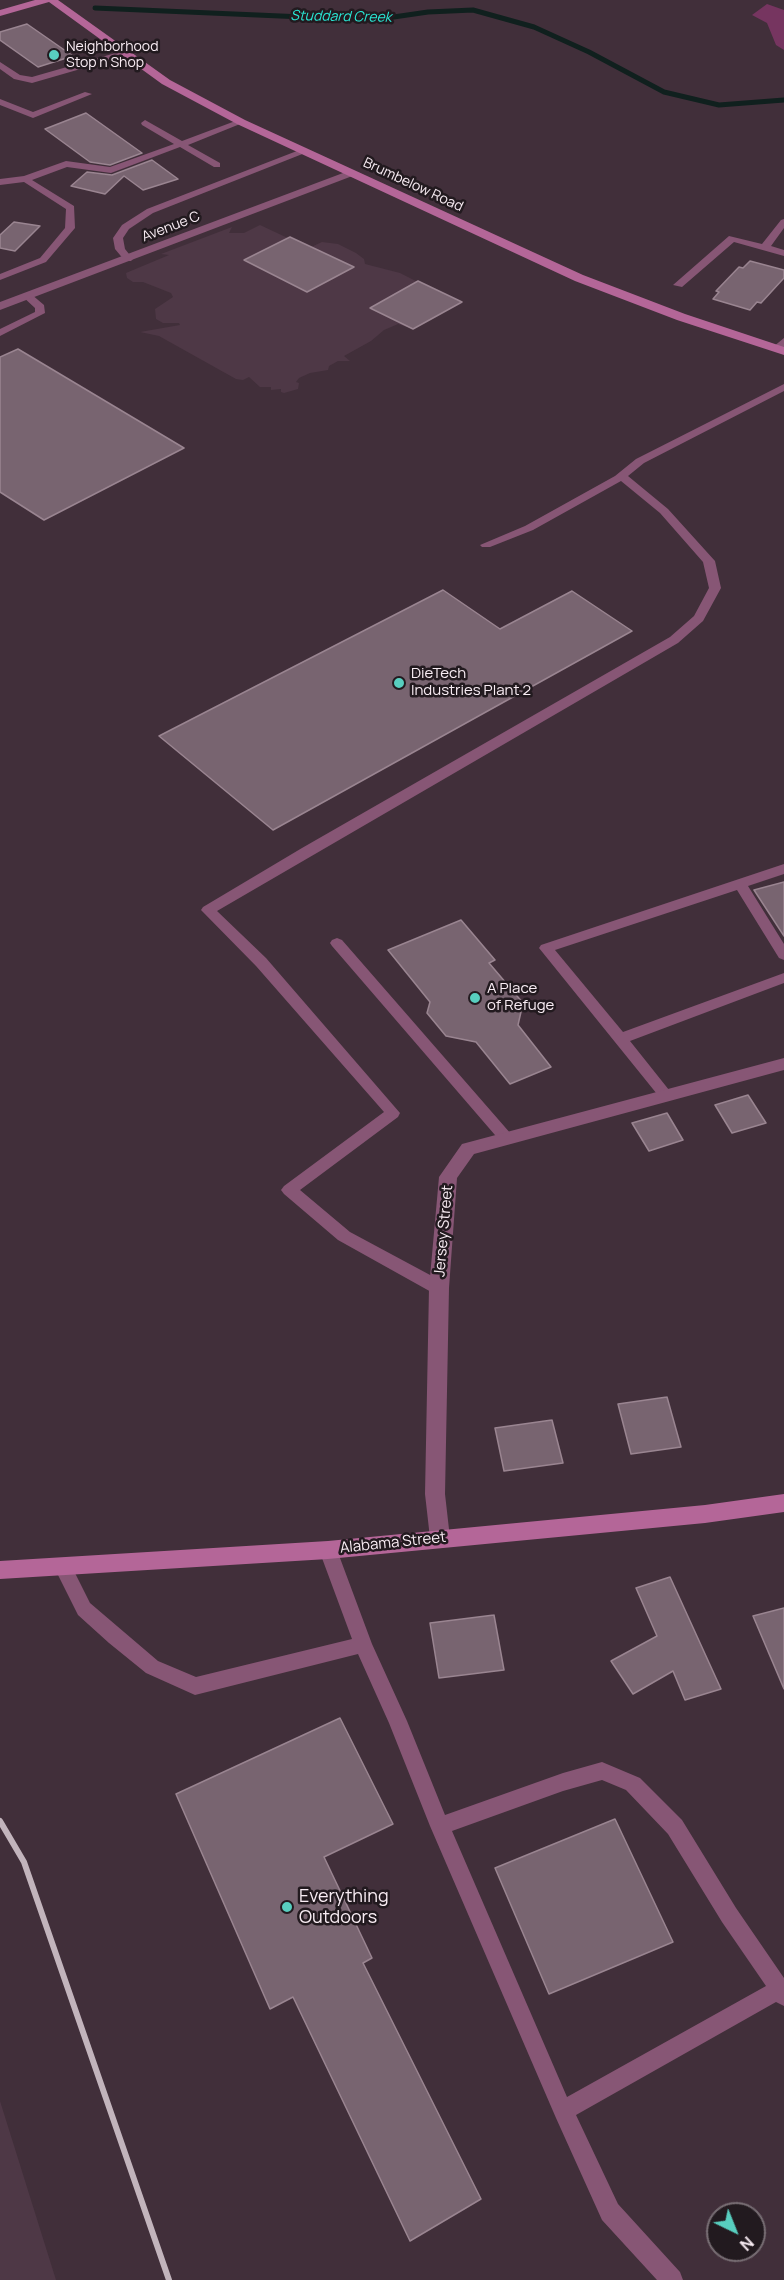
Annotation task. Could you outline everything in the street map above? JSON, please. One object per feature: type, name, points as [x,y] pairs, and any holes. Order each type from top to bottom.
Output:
[{"type":"street","points":[[0,14],[46,0]]},
{"type":"street","name":"Brumbelow Road","points":[[52,0],[166,82],[241,122],[579,279],[681,317],[782,347]]},
{"type":"street","name":"Avenue C","points":[[0,306],[128,260],[351,173]]},
{"type":"street","name":"Jersey Street","points":[[440,1538],[435,1494],[439,1288],[448,1177],[468,1149],[784,1064]]},
{"type":"street","name":"Alabama Street","points":[[0,1570],[328,1550],[705,1514],[784,1503]]},
{"type":"lane","points":[[0,65],[17,77],[32,80],[126,53]]},
{"type":"lane","points":[[0,102],[33,115],[88,94]]},
{"type":"lane","points":[[0,182],[26,179],[66,164],[111,170],[241,122]]},
{"type":"lane","points":[[145,123],[218,165]]},
{"type":"lane","points":[[128,260],[120,249],[118,238],[125,227],[150,211],[305,152]]},
{"type":"lane","points":[[0,277],[43,260],[70,228],[72,208],[32,185],[26,179]]},
{"type":"lane","points":[[765,247],[784,222]]},
{"type":"lane","points":[[678,285],[732,238],[784,253]]},
{"type":"lane","points":[[0,333],[40,313],[40,307],[27,296]]},
{"type":"lane","points":[[486,545],[529,528],[622,476],[640,461],[784,387]]},
{"type":"lane","points":[[439,1288],[344,1236],[289,1190],[393,1113],[261,962],[208,910],[674,640],[699,618],[715,588],[709,561],[664,511],[622,476]]},
{"type":"lane","points":[[666,1095],[546,948],[784,869]]},
{"type":"lane","points":[[740,884],[784,954]]},
{"type":"lane","points":[[337,944],[506,1138]]},
{"type":"lane","points":[[620,1039],[784,978]]},
{"type":"lane","points":[[328,1550],[363,1645],[398,1721],[440,1826],[563,2111],[610,2212],[672,2280]]},
{"type":"lane","points":[[63,1567],[84,1609],[115,1637],[152,1667],[195,1686],[363,1645]]},
{"type":"lane","points":[[440,1826],[563,1782],[602,1771],[633,1784],[675,1827],[782,1993],[563,2111]]},
{"type":"shaded area","points":[[767,4],[784,10],[784,50],[776,45],[767,23],[752,15]]},
{"type":"shaded area","points":[[260,225],[309,248],[322,242],[338,244],[356,253],[364,259],[365,264],[400,273],[459,303],[413,329],[398,324],[384,330],[371,341],[344,356],[350,361],[338,361],[329,366],[328,370],[310,373],[299,378],[296,382],[299,383],[298,389],[284,393],[281,389],[271,390],[271,387],[260,387],[249,377],[243,380],[236,379],[159,336],[140,332],[180,325],[179,323],[163,323],[156,319],[155,309],[173,297],[171,293],[143,282],[133,282],[127,278],[126,273],[169,255],[161,254],[232,227],[229,233],[244,233]]},
{"type":"shaded area","points":[[0,2101],[56,2280],[0,2280]]},
{"type":"building","points":[[27,24],[73,56],[38,67],[0,40],[0,32]]},
{"type":"building","points":[[86,113],[142,153],[110,165],[90,162],[45,129]]},
{"type":"building","points":[[152,160],[178,179],[143,190],[124,176],[105,194],[71,186],[87,172],[112,175]]},
{"type":"building","points":[[14,222],[40,226],[15,251],[0,248],[0,235]]},
{"type":"building","points":[[290,237],[354,267],[307,292],[244,260]]},
{"type":"building","points":[[750,261],[784,270],[784,278],[761,303],[757,302],[750,310],[713,299],[719,292],[716,291],[739,267],[743,268]]},
{"type":"building","points":[[418,281],[462,302],[413,329],[370,308]]},
{"type":"building","points":[[18,349],[184,448],[44,520],[0,492],[0,357]]},
{"type":"building","name":"DieTech Industries Plant 2","points":[[443,590],[500,629],[572,591],[632,631],[273,830],[159,736]]},
{"type":"building","points":[[784,882],[784,936],[754,890]]},
{"type":"building","name":"A Place of Refuge","points":[[461,920],[495,960],[489,963],[523,1003],[518,1025],[551,1067],[510,1084],[476,1042],[446,1036],[427,1013],[430,1002],[388,950]]},
{"type":"building","points":[[748,1095],[766,1123],[732,1133],[715,1105]]},
{"type":"building","points":[[667,1113],[683,1140],[649,1151],[632,1123]]},
{"type":"building","points":[[667,1397],[681,1447],[631,1454],[618,1404]]},
{"type":"building","points":[[552,1420],[563,1463],[504,1471],[495,1428]]},
{"type":"building","points":[[670,1577],[721,1689],[685,1700],[673,1671],[633,1694],[611,1661],[657,1636],[636,1588]]},
{"type":"building","points":[[784,1608],[784,1689],[753,1616]]},
{"type":"building","points":[[494,1615],[504,1670],[439,1678],[430,1623]]},
{"type":"building","name":"Everything Outdoors","points":[[340,1718],[393,1824],[324,1857],[372,1958],[363,1963],[481,2199],[410,2241],[293,1997],[270,2009],[176,1794]]},
{"type":"building","points":[[615,1819],[673,1942],[549,1994],[495,1868]]},
{"type":"waterway","name":"Studdard Creek","points":[[95,8],[373,20],[428,12],[473,10],[534,27],[589,52],[664,92],[719,105],[784,100]]},
{"type":"railway","points":[[0,1821],[24,1862],[169,2280]]},
{"type":"place","name":"Neighborhood Stop n Shop","points":[[54,55]]},
{"type":"place","name":"DieTech Industries Plant 2","points":[[399,683]]},
{"type":"place","name":"A Place of Refuge","points":[[475,998]]},
{"type":"place","name":"Everything Outdoors","points":[[287,1907]]}]
